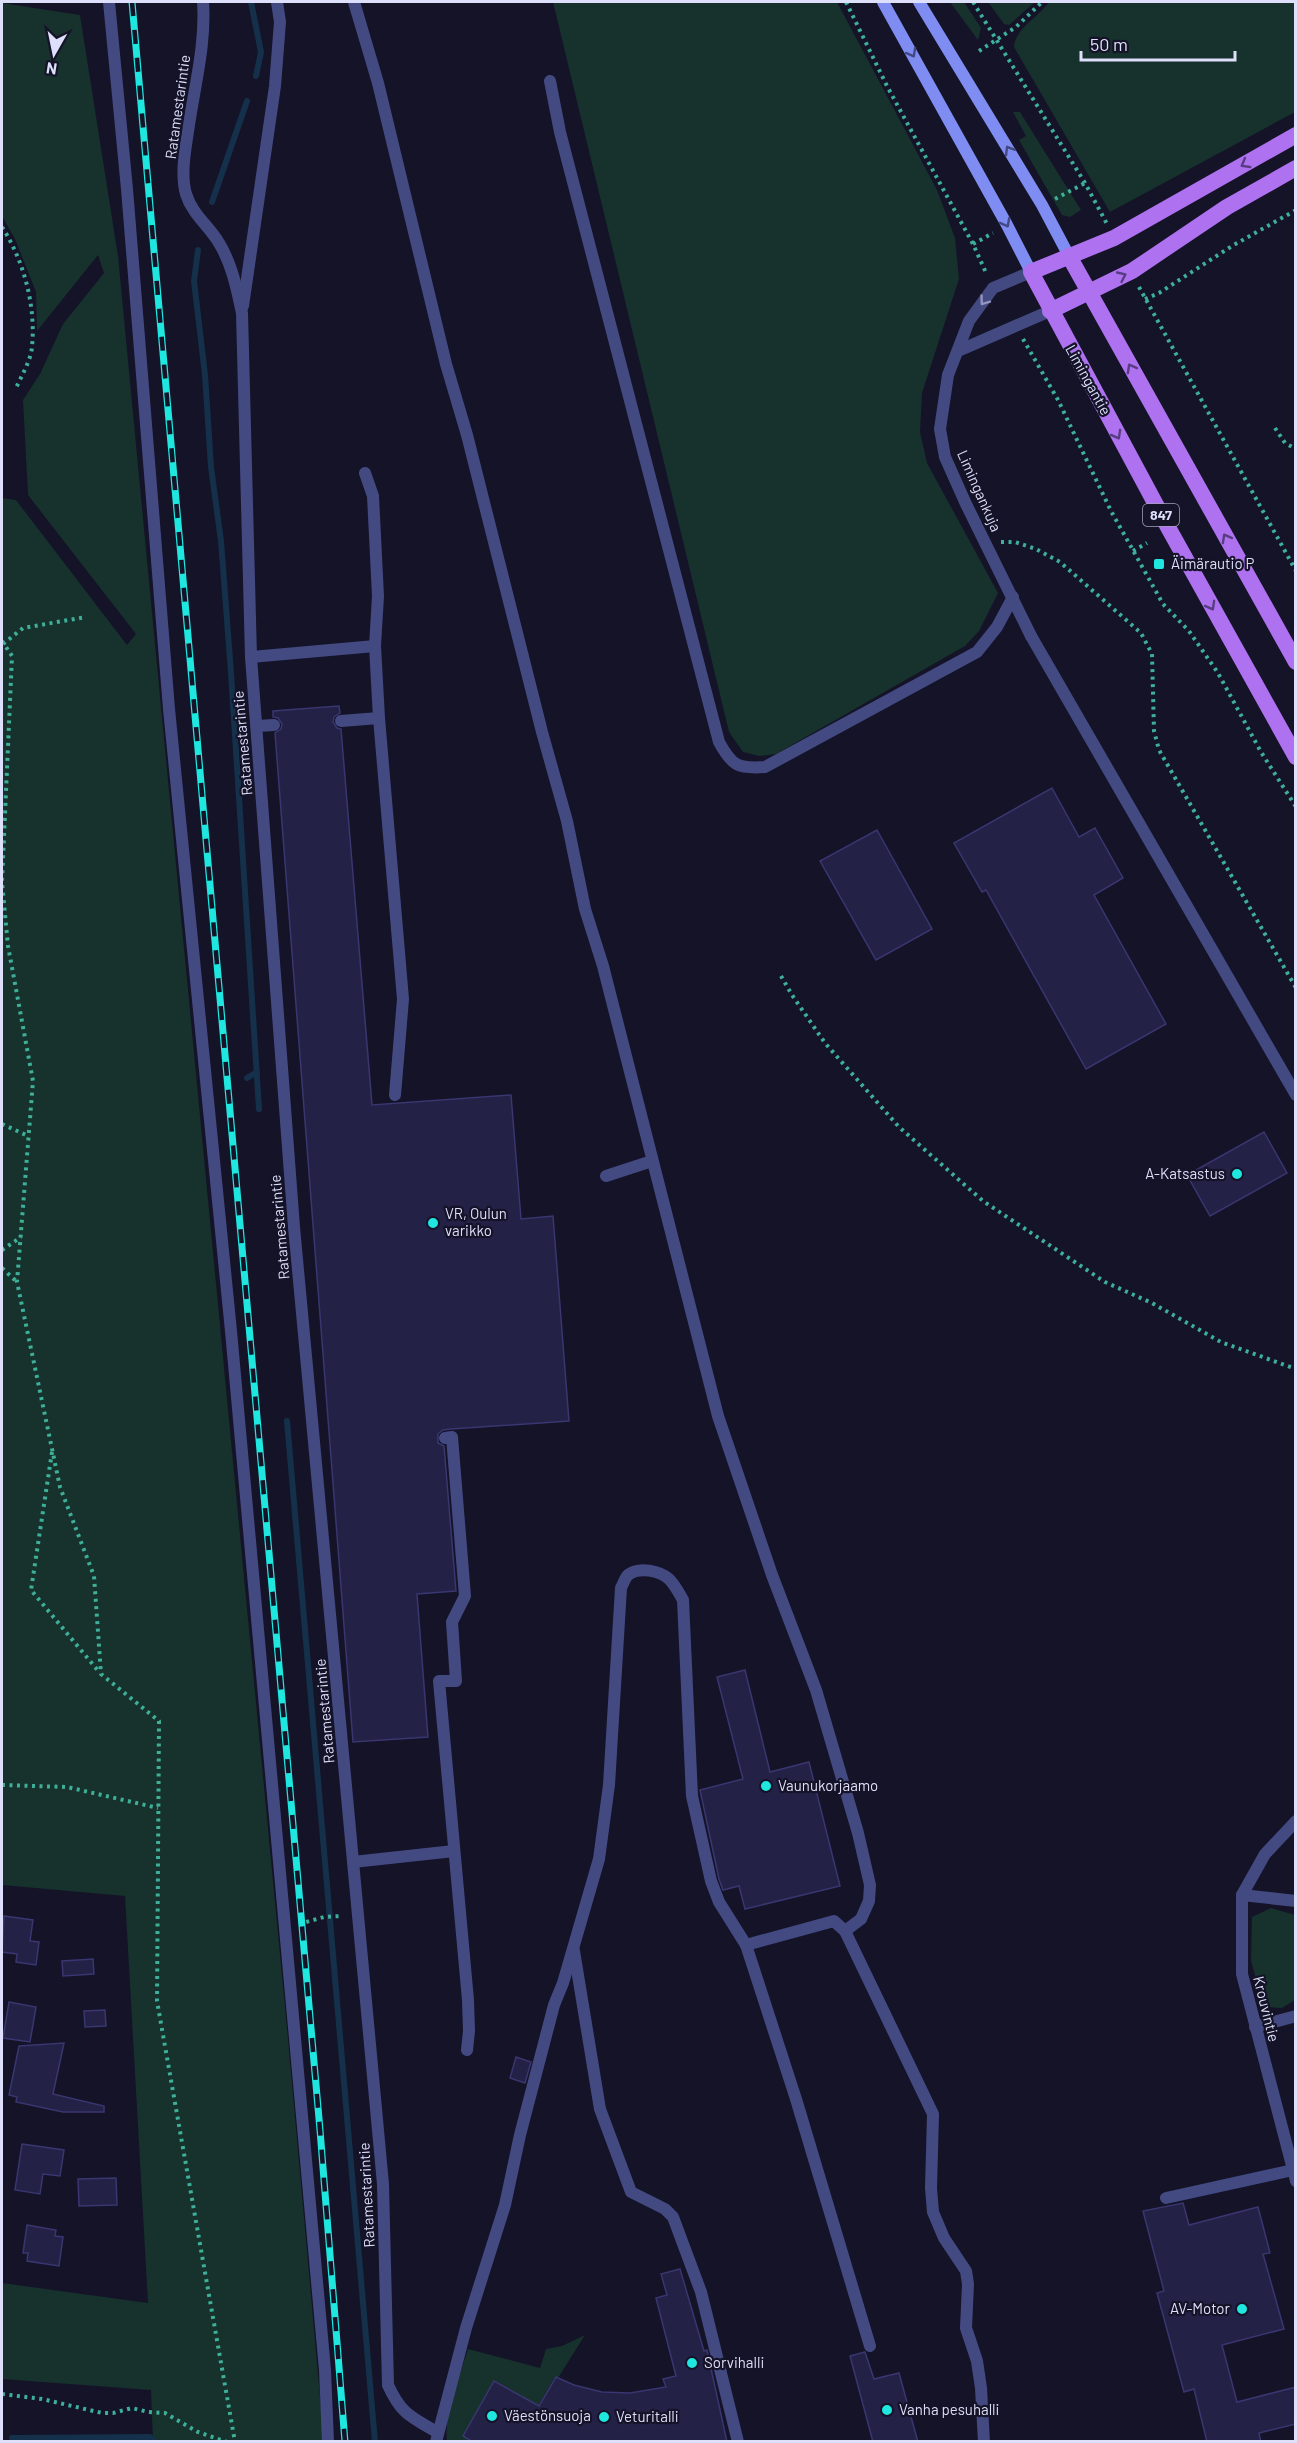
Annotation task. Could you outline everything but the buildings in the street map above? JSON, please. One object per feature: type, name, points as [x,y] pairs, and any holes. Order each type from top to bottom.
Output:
[{"type":"main road","name":"Limingantie","points":[[883,2],[1296,757]]},
{"type":"main road","points":[[919,2],[1042,205],[1296,662]]},
{"type":"main road","points":[[1030,272],[1114,238],[1296,135]]},
{"type":"main road","points":[[1050,311],[1132,271],[1227,207],[1296,168]]},
{"type":"street","points":[[109,2],[127,189],[169,709],[231,1330],[325,2370],[328,2442]]},
{"type":"street","name":"Ratamestarintie","points":[[203,2],[203,41],[184,173],[186,194],[201,222],[219,243],[233,276],[242,313],[251,657],[294,1227],[347,1736],[353,1862],[383,2184],[388,2385],[397,2404],[408,2416],[436,2437]]},
{"type":"street","points":[[242,313],[275,86],[280,22],[277,2]]},
{"type":"street","points":[[354,2],[378,83],[446,364],[467,435],[542,732],[567,821],[585,909],[603,966],[718,1416],[772,1575],[816,1690],[858,1833],[870,1885],[869,1901],[861,1919],[845,1931]]},
{"type":"street","points":[[550,81],[560,132],[719,742],[730,761],[746,768],[765,767],[977,652],[997,627],[1013,597]]},
{"type":"street","points":[[993,288],[1030,272]]},
{"type":"street","name":"Limingankuja","points":[[993,288],[969,321],[948,375],[940,429],[945,457],[1031,636],[1296,1095]]},
{"type":"street","points":[[958,351],[1050,311]]},
{"type":"street","points":[[365,473],[373,496],[378,596],[375,646],[379,718],[402,999],[395,1095]]},
{"type":"street","points":[[251,657],[375,646]]},
{"type":"street","points":[[340,721],[379,718]]},
{"type":"street","points":[[257,726],[274,725]]},
{"type":"street","points":[[606,1176],[652,1161]]},
{"type":"street","points":[[446,1438],[452,1437],[465,1596],[452,1622],[456,1681],[439,1682],[468,2000],[470,2031],[466,2050]]},
{"type":"street","points":[[436,2437],[466,2328],[505,2205],[520,2135],[554,2005],[574,1948],[599,1859],[609,1785],[621,1587],[627,1576],[634,1572],[661,1573],[671,1581],[683,1600],[692,1796],[715,1892],[729,1920],[746,1945],[796,2099],[870,2346]]},
{"type":"street","name":"Krouvintie","points":[[1294,2176],[1242,1974],[1242,1895],[1265,1854],[1296,1821]]},
{"type":"street","points":[[353,1862],[454,1851]]},
{"type":"street","points":[[1242,1895],[1296,1901]]},
{"type":"street","points":[[746,1945],[834,1921],[845,1931],[933,2114],[931,2188],[933,2212],[944,2238],[966,2271],[968,2284],[966,2328],[979,2370],[984,2442]]},
{"type":"street","points":[[574,1948],[600,2109],[631,2192],[665,2209],[674,2217],[701,2292],[738,2442]]},
{"type":"street","points":[[1255,2027],[1296,2016]]},
{"type":"street","points":[[1166,2198],[1294,2176]]},
{"type":"path","points":[[846,2],[887,86],[973,244],[993,288]]},
{"type":"path","points":[[973,2],[1085,183],[1114,238]]},
{"type":"path","points":[[979,51],[1016,27],[1042,2]]},
{"type":"path","points":[[1145,299],[1159,293],[1232,246],[1296,210]]},
{"type":"path","points":[[2,227],[12,243],[31,296],[32,348],[15,390]]},
{"type":"path","points":[[1132,271],[1145,299],[1296,571]]},
{"type":"path","points":[[1014,325],[1058,400],[1111,511],[1163,604],[1188,631],[1218,673],[1261,752],[1296,807]]},
{"type":"path","points":[[1275,428],[1285,443],[1296,449]]},
{"type":"path","points":[[985,542],[1015,542],[1036,549],[1060,562],[1141,633],[1152,654],[1154,731],[1159,750],[1296,988]]},
{"type":"path","points":[[1133,551],[1147,543]]},
{"type":"path","points":[[86,617],[23,627],[2,642],[12,656],[2,882],[8,946],[33,1081],[17,1282],[60,1487],[94,1576],[101,1674]]},
{"type":"path","points":[[781,976],[825,1043],[899,1127],[983,1201],[1105,1282],[1152,1303],[1221,1342],[1296,1369]]},
{"type":"path","points":[[2,1124],[29,1136]]},
{"type":"path","points":[[2,1250],[21,1237]]},
{"type":"path","points":[[2,1268],[17,1282]]},
{"type":"path","points":[[52,1450],[31,1590],[101,1674],[159,1721],[157,2001],[235,2442]]},
{"type":"path","points":[[2,1785],[67,1787],[158,1808]]},
{"type":"path","points":[[284,1929],[324,1917],[338,1917]]},
{"type":"path","points":[[2,2394],[42,2399],[102,2413],[113,2413],[132,2408],[165,2413],[198,2432],[227,2442]]},
{"type":"green space","points":[[553,2],[837,2],[937,190],[955,238],[959,279],[922,393],[920,432],[927,463],[998,593],[979,631],[965,646],[776,754],[759,756],[743,752],[729,732]]},
{"type":"green space","points":[[950,2],[964,2],[981,28],[978,40]]},
{"type":"green space","points":[[988,2],[1035,2],[1009,25],[1004,24]]},
{"type":"green space","points":[[1049,2],[1295,2],[1295,112],[1110,212],[1014,47],[1018,34]]},
{"type":"green space","points":[[2,3],[80,15],[118,256],[287,2028],[324,2441],[153,2441],[151,2390],[2,2379],[2,2283],[148,2303],[125,1896],[2,1885],[2,498],[16,500],[127,645],[136,634],[28,495],[23,400],[40,374],[63,324],[104,273],[98,255],[37,331],[36,292],[15,239],[2,216]]},
{"type":"green space","points":[[1013,112],[1020,112],[1081,210],[1070,217],[1062,215],[1019,140],[1026,136]]},
{"type":"green space","points":[[1271,1908],[1295,1915],[1295,2000],[1282,2008],[1264,2007],[1251,1961],[1252,1917]]},
{"type":"green space","points":[[585,2335],[558,2378],[555,2377],[517,2441],[447,2442],[450,2406],[468,2349],[540,2368],[546,2349],[562,2346]]},
{"type":"waterway","points":[[251,2],[261,52],[256,76]]},
{"type":"waterway","points":[[212,202],[247,101]]},
{"type":"waterway","points":[[198,250],[194,281],[205,375],[211,467],[221,541],[259,1109]]},
{"type":"waterway","points":[[247,1078],[257,1072]]},
{"type":"waterway","points":[[287,1421],[375,2442]]},
{"type":"waterway","points":[[12,2438],[150,2437],[156,2442]]},
{"type":"railway","points":[[132,2],[320,2130],[345,2442]]},
{"type":"place","name":"Äimärautio P","points":[[1159,564]]},
{"type":"place","name":"A-Katsastus","points":[[1237,1174]]},
{"type":"place","name":"VR, Oulun varikko","points":[[433,1223]]},
{"type":"place","name":"Vaunukorjaamo","points":[[766,1786]]},
{"type":"place","name":"AV-Motor","points":[[1242,2309]]},
{"type":"place","name":"Sorvihalli","points":[[692,2363]]},
{"type":"place","name":"Vanha pesuhalli","points":[[887,2410]]},
{"type":"place","name":"Väestönsuoja","points":[[492,2416]]},
{"type":"place","name":"Veturitalli","points":[[604,2417]]}]
